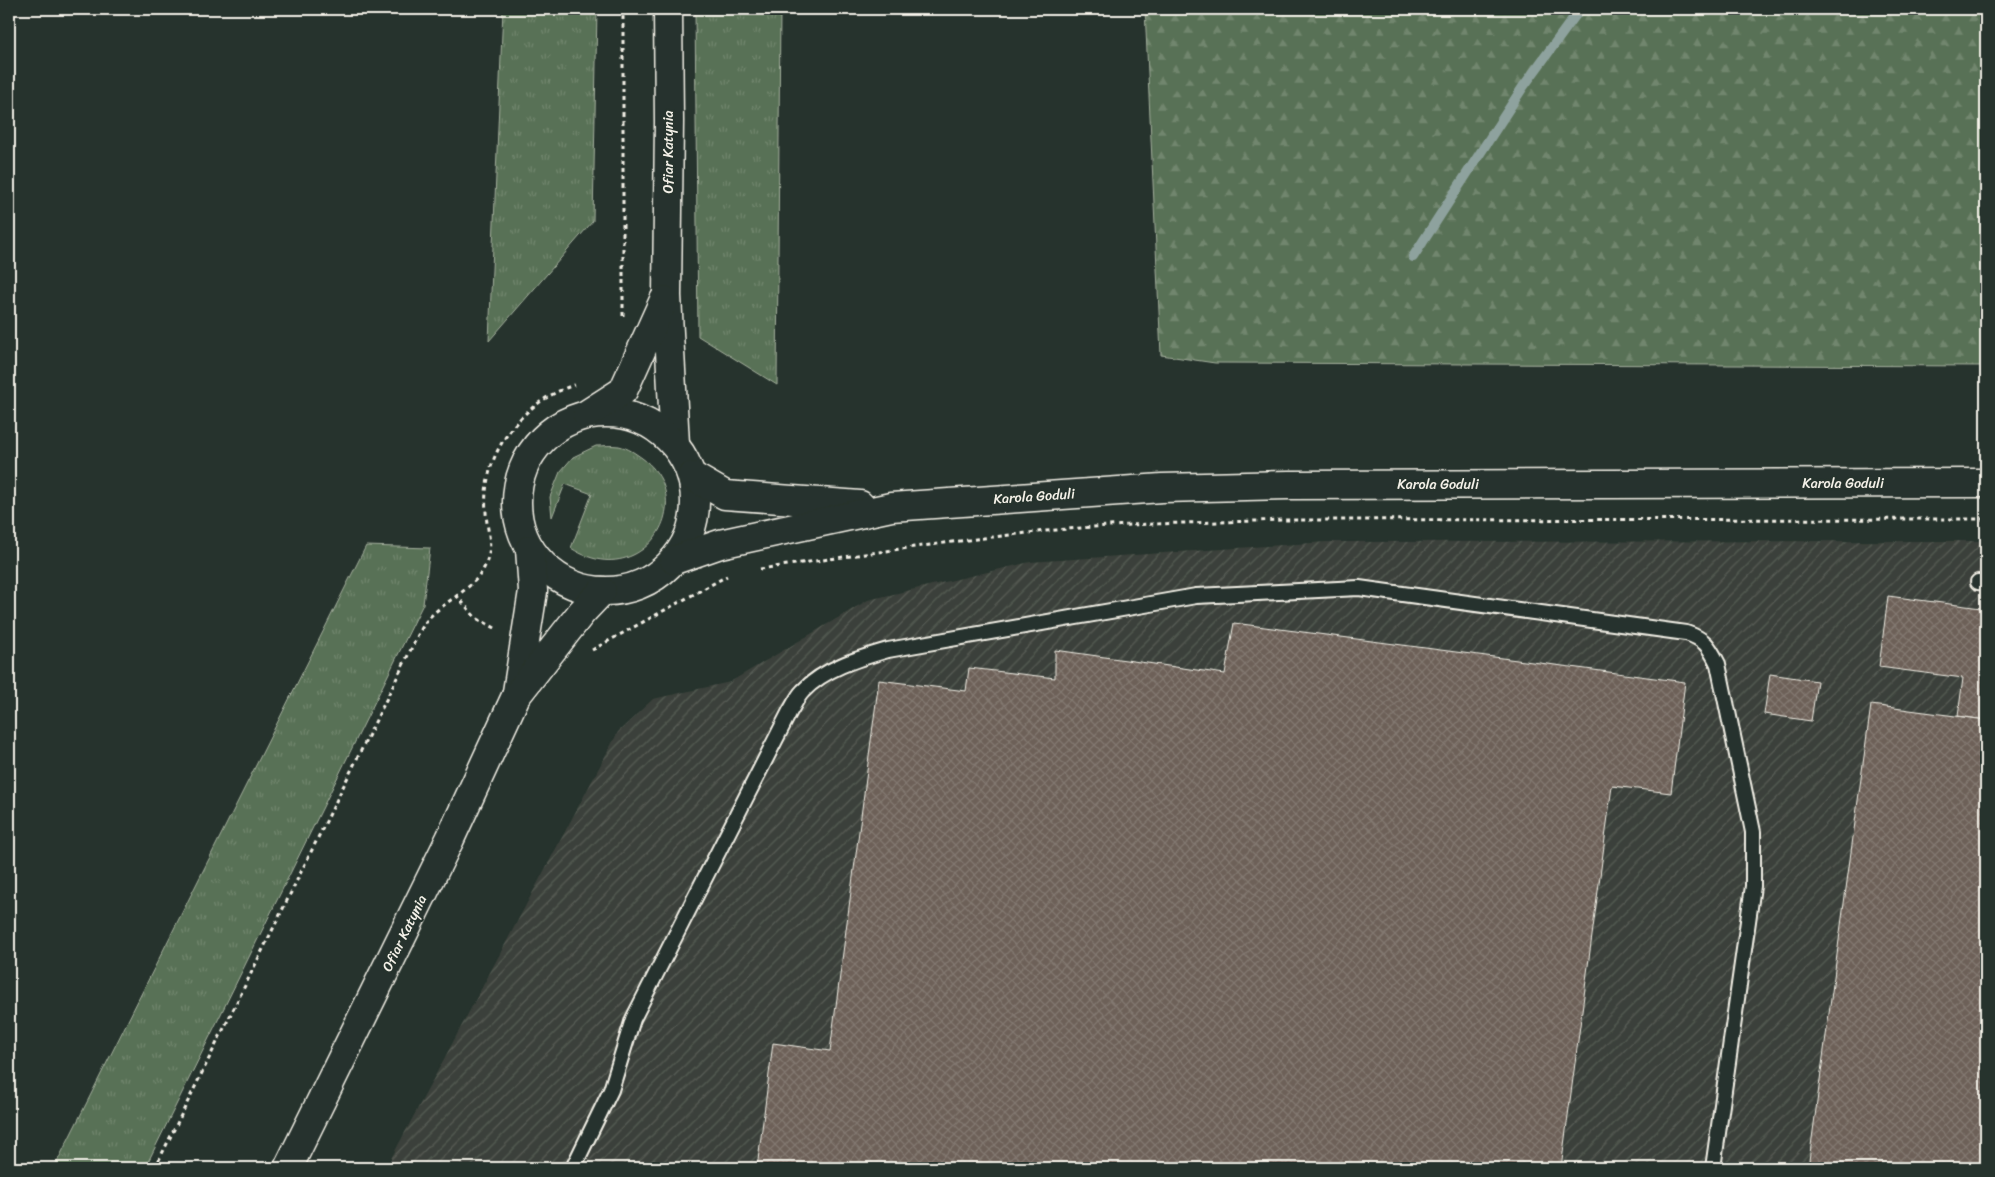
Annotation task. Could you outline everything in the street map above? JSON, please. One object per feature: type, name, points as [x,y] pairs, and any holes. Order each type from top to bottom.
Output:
[{"type":"street","name":"Ofiar Katynia","points":[[668,9],[669,122],[666,296],[675,444]]},
{"type":"street","name":"Ofiar Katynia","points":[[586,415],[623,391],[666,296]]},
{"type":"street","points":[[614,412],[640,419],[659,429],[675,444],[692,476],[696,499],[694,521],[687,542],[674,560],[654,578],[629,589],[602,591],[566,582],[546,568],[530,548],[520,526],[517,502],[520,478],[529,456],[544,437],[564,423],[586,415],[614,412]]},
{"type":"street","name":"Karola Goduli","points":[[692,476],[725,495],[891,507]]},
{"type":"street","name":"Karola Goduli","points":[[674,560],[720,544],[891,507],[1152,488],[1289,485],[1986,483]]},
{"type":"street","name":"Ofiar Katynia","points":[[516,696],[533,591],[530,548]]},
{"type":"street","name":"Ofiar Katynia","points":[[288,1168],[450,839],[516,696],[582,612],[602,591]]},
{"type":"lane","points":[[573,1168],[611,1090],[634,1019],[790,711],[802,692],[817,679],[840,665],[888,650],[1196,596],[1360,588],[1686,633],[1701,638],[1711,649],[1718,664],[1751,823],[1754,859],[1714,1168]]},
{"type":"path","points":[[623,9],[623,324]]},
{"type":"path","points":[[155,1168],[426,620],[475,580],[483,569],[491,539],[486,513],[486,485],[495,455],[510,429],[524,413],[563,388],[579,383]]},
{"type":"path","points":[[755,569],[1057,530],[1174,524],[1282,520],[1986,520]]},
{"type":"path","points":[[587,656],[606,642],[732,574]]},
{"type":"path","points":[[456,595],[476,618],[502,630]]},
{"type":"shaded area","points":[[1986,541],[1986,1168],[386,1168],[618,732],[653,699],[730,682],[868,600],[1030,562],[1326,542]]},
{"type":"green space","points":[[503,9],[597,9],[593,221],[489,341]]},
{"type":"green space","points":[[695,9],[780,9],[777,385],[698,336]]},
{"type":"green space","points":[[1145,9],[1986,9],[1986,366],[1215,363],[1161,355]]},
{"type":"green space","points":[[596,446],[619,446],[628,449],[642,458],[659,476],[666,497],[664,518],[655,536],[640,551],[620,559],[597,559],[571,548],[592,494],[565,484],[552,517],[550,497],[560,472],[573,457]]},
{"type":"green space","points":[[366,546],[430,548],[423,604],[145,1168],[54,1168]]},
{"type":"building","points":[[1888,596],[1981,608],[1980,618],[1986,619],[1986,720],[1958,716],[1963,678],[1879,667]]},
{"type":"building","points":[[1234,623],[1685,682],[1671,793],[1612,786],[1561,1168],[757,1168],[773,1043],[830,1051],[879,680],[966,691],[969,668],[1055,678],[1055,650],[1225,674]]},
{"type":"building","points":[[1770,674],[1817,681],[1811,721],[1764,714]]},
{"type":"building","points":[[1871,705],[1986,720],[1986,1168],[1808,1168]]},
{"type":"waterway","points":[[1413,257],[1523,87],[1580,9]]}]
